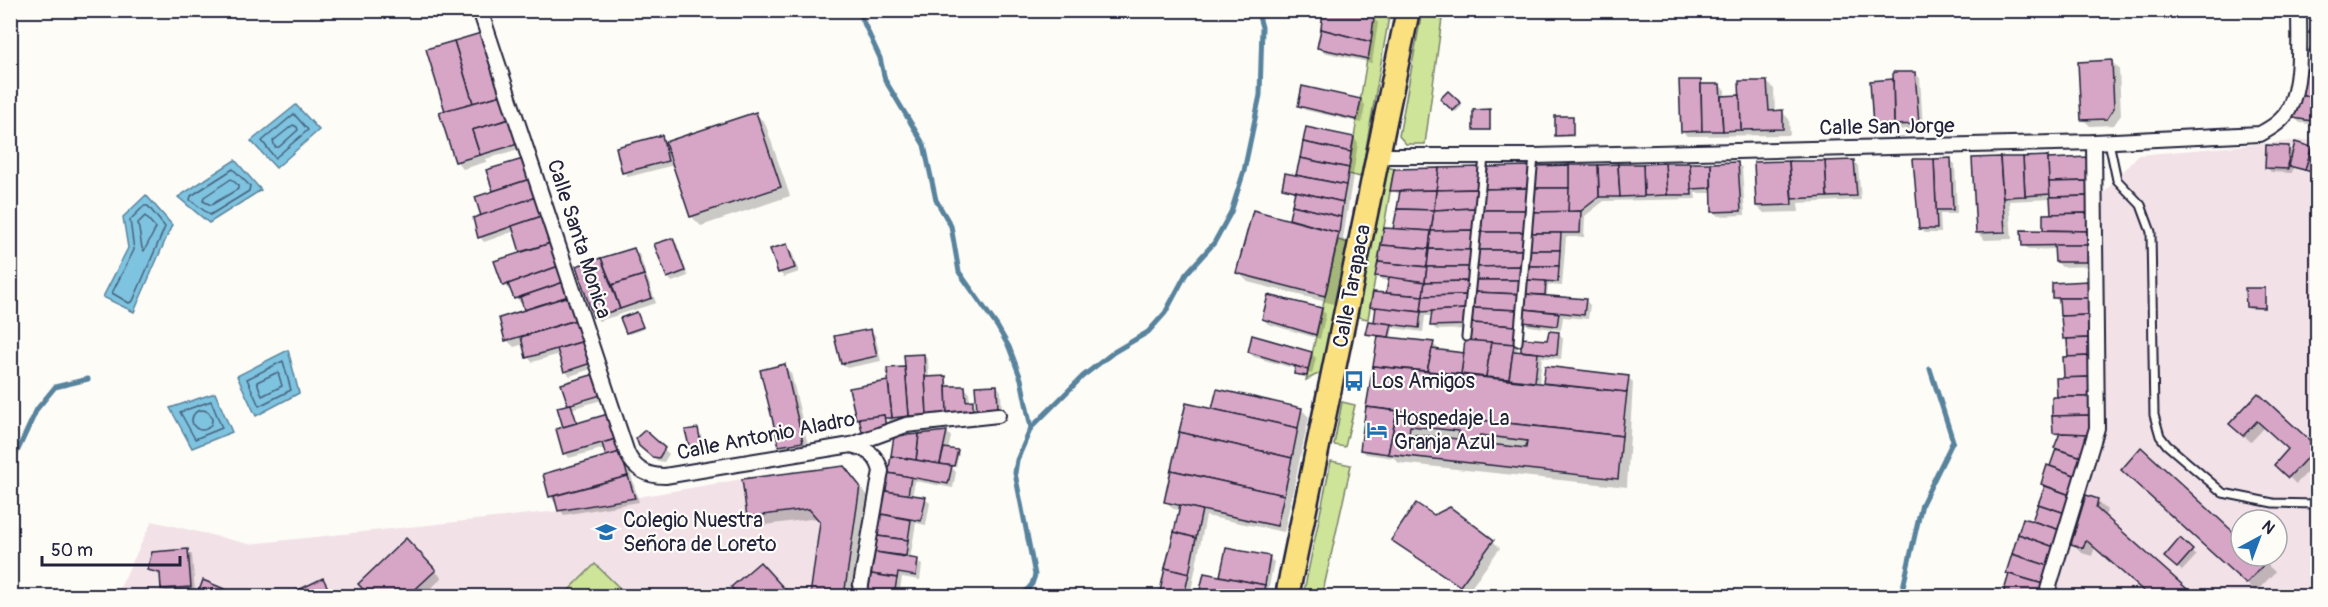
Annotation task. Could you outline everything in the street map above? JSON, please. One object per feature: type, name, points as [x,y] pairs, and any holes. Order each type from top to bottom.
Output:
[{"type":"main road","name":"Calle Tarapaca","points":[[1287,597],[1326,418],[1408,10]]},
{"type":"street","name":"Calle Santa Monica","points":[[480,10],[627,453],[631,462],[647,475]]},
{"type":"street","name":"Calle San Jorge","points":[[1377,156],[1534,156],[2109,142],[2260,134],[2276,125],[2288,110],[2295,88],[2302,14]]},
{"type":"street","points":[[2046,597],[2097,429],[2094,142]]},
{"type":"street","name":"Calle Antonio Aladro","points":[[647,475],[666,476],[851,445],[906,425],[998,415]]},
{"type":"street","points":[[851,445],[871,453],[878,461],[881,471],[859,597]]},
{"type":"lane","points":[[2109,142],[2117,180],[2141,205],[2151,232],[2154,416],[2160,436],[2179,456],[2223,493],[2273,503],[2318,504]]},
{"type":"lane","points":[[1466,337],[1484,156]]},
{"type":"lane","points":[[1518,342],[1534,156]]},
{"type":"shaded area","points":[[2303,140],[2317,141],[2317,596],[2054,596],[2106,426],[2102,195],[2138,155]]},
{"type":"shaded area","name":"Colegio Nuestra Señora de Loreto","points":[[742,479],[860,486],[844,596],[116,596],[152,521],[249,544],[558,511]]},
{"type":"green space","points":[[1375,11],[1390,11],[1361,177],[1348,174]]},
{"type":"green space","points":[[1422,11],[1443,11],[1425,144],[1406,144],[1399,136]]},
{"type":"green space","points":[[1388,167],[1394,169],[1368,319],[1358,317],[1383,173]]},
{"type":"green space","points":[[1338,240],[1349,243],[1322,372],[1306,380]]},
{"type":"green space","points":[[1342,402],[1355,405],[1345,447],[1334,445]]},
{"type":"green space","points":[[1331,461],[1351,465],[1322,596],[1303,596]]},
{"type":"green space","points":[[595,564],[628,596],[563,596]]},
{"type":"water","points":[[296,105],[319,130],[276,168],[251,141]]},
{"type":"water","points":[[235,160],[261,190],[209,223],[178,197]]},
{"type":"water","points":[[146,195],[172,225],[134,312],[103,297],[128,248],[123,217]]},
{"type":"water","points":[[288,350],[299,393],[256,416],[237,376]]},
{"type":"water","points":[[215,393],[232,432],[192,448],[170,408]]},
{"type":"building","points":[[1323,10],[1345,10],[1374,17],[1371,42],[1321,29]]},
{"type":"building","points":[[2318,17],[2318,37],[2309,33]]},
{"type":"building","points":[[1321,29],[1371,42],[1368,59],[1317,48]]},
{"type":"building","points":[[481,33],[502,95],[473,103],[454,41]]},
{"type":"building","points":[[2318,37],[2318,55],[2309,51]]},
{"type":"building","points":[[454,41],[473,103],[445,111],[426,49]]},
{"type":"building","points":[[2314,53],[2318,55],[2318,75],[2307,71]]},
{"type":"building","points":[[2112,60],[2114,108],[2107,119],[2081,120],[2078,62]]},
{"type":"building","points":[[2307,71],[2318,75],[2318,100],[2301,94]]},
{"type":"building","points":[[1893,72],[1915,72],[1919,124],[1894,125]]},
{"type":"building","points":[[1893,79],[1894,125],[1873,126],[1870,81]]},
{"type":"building","points":[[1679,80],[1701,80],[1702,131],[1681,132]]},
{"type":"building","points":[[1739,81],[1767,81],[1769,111],[1783,110],[1783,129],[1741,130]]},
{"type":"building","points":[[1701,84],[1720,84],[1723,131],[1702,131]]},
{"type":"building","points":[[1302,86],[1361,99],[1357,120],[1298,106]]},
{"type":"building","points":[[1448,91],[1461,103],[1453,111],[1440,99]]},
{"type":"building","points":[[2301,94],[2318,100],[2318,122],[2293,118]]},
{"type":"building","points":[[502,95],[510,119],[472,130],[480,155],[455,162],[439,112]]},
{"type":"building","points":[[1740,95],[1741,130],[1723,131],[1721,96]]},
{"type":"building","points":[[1490,109],[1490,130],[1473,130],[1473,110]]},
{"type":"building","points":[[756,112],[781,187],[690,217],[665,142]]},
{"type":"building","points":[[1555,116],[1573,116],[1573,135],[1555,136]]},
{"type":"building","points":[[510,119],[518,144],[480,155],[472,130]]},
{"type":"building","points":[[1306,127],[1354,137],[1351,152],[1303,142]]},
{"type":"building","points":[[662,135],[668,161],[622,173],[616,147]]},
{"type":"building","points":[[1303,142],[1351,152],[1349,168],[1300,158]]},
{"type":"building","points":[[2295,142],[2312,147],[2305,170],[2289,166]]},
{"type":"building","points":[[2266,145],[2289,146],[2288,169],[2265,168]]},
{"type":"building","points":[[2310,153],[2318,156],[2318,174],[2305,170]]},
{"type":"building","points":[[2048,156],[2050,194],[2025,196],[2023,157]]},
{"type":"building","points":[[2000,157],[2005,232],[1976,233],[1972,158]]},
{"type":"building","points":[[2000,157],[2023,157],[2025,196],[2003,197]]},
{"type":"building","points":[[2088,157],[2089,181],[2049,182],[2048,159]]},
{"type":"building","points":[[1300,158],[1349,168],[1346,185],[1296,175]]},
{"type":"building","points":[[1951,158],[1953,210],[1936,210],[1934,159]]},
{"type":"building","points":[[523,159],[530,179],[493,191],[486,170]]},
{"type":"building","points":[[1913,159],[1934,159],[1937,229],[1919,229]]},
{"type":"building","points":[[1854,160],[1857,196],[1827,197],[1825,161]]},
{"type":"building","points":[[1789,161],[1792,205],[1756,206],[1754,162]]},
{"type":"building","points":[[1789,161],[1825,161],[1827,197],[1792,199]]},
{"type":"building","points":[[1738,162],[1741,211],[1712,212],[1711,163]]},
{"type":"building","points":[[1665,163],[1690,163],[1692,195],[1667,195]]},
{"type":"building","points":[[1665,163],[1667,195],[1644,196],[1643,164]]},
{"type":"building","points":[[1690,163],[1711,163],[1711,188],[1691,189]]},
{"type":"building","points":[[1618,164],[1620,197],[1599,197],[1598,165]]},
{"type":"building","points":[[1618,164],[1643,164],[1644,196],[1620,197]]},
{"type":"building","points":[[1569,165],[1598,165],[1599,197],[1581,211],[1568,212]]},
{"type":"building","points":[[1569,165],[1569,188],[1535,188],[1536,166]]},
{"type":"building","points":[[1530,166],[1528,188],[1485,189],[1488,167]]},
{"type":"building","points":[[1479,167],[1477,189],[1436,190],[1439,168]]},
{"type":"building","points":[[1439,168],[1436,190],[1390,191],[1394,169]]},
{"type":"building","points":[[1285,173],[1346,185],[1343,202],[1282,188]]},
{"type":"building","points":[[530,179],[536,197],[481,216],[475,197]]},
{"type":"building","points":[[2089,181],[2089,196],[2050,197],[2049,182]]},
{"type":"building","points":[[1528,188],[1526,210],[1483,210],[1485,189]]},
{"type":"building","points":[[1535,188],[1569,188],[1568,212],[1533,212]]},
{"type":"building","points":[[1477,189],[1475,208],[1434,210],[1436,190]]},
{"type":"building","points":[[1436,190],[1434,210],[1397,209],[1400,191]]},
{"type":"building","points":[[1295,191],[1343,202],[1341,217],[1292,205]]},
{"type":"building","points":[[2089,196],[2089,213],[2051,214],[2050,197]]},
{"type":"building","points":[[536,197],[542,216],[478,238],[473,218]]},
{"type":"building","points":[[1292,205],[1341,217],[1339,233],[1289,219]]},
{"type":"building","points":[[1475,208],[1473,230],[1431,231],[1434,210]]},
{"type":"building","points":[[1397,209],[1434,210],[1431,231],[1393,229]]},
{"type":"building","points":[[1253,210],[1339,233],[1325,296],[1236,273]]},
{"type":"building","points":[[1483,210],[1526,210],[1524,232],[1481,232]]},
{"type":"building","points":[[1581,211],[1580,233],[1531,233],[1533,212]]},
{"type":"building","points":[[2089,213],[2089,231],[2043,230],[2043,214]]},
{"type":"building","points":[[542,216],[551,243],[520,252],[512,226]]},
{"type":"building","points":[[1384,228],[1431,231],[1429,249],[1381,245]]},
{"type":"building","points":[[1473,230],[1471,250],[1429,249],[1431,231]]},
{"type":"building","points":[[2021,230],[2089,231],[2089,245],[2022,246]]},
{"type":"building","points":[[1481,232],[1524,232],[1522,250],[1479,250]]},
{"type":"building","points":[[1531,233],[1561,233],[1560,250],[1529,250]]},
{"type":"building","points":[[673,238],[685,271],[667,278],[654,244]]},
{"type":"building","points":[[551,243],[559,266],[503,286],[494,261]]},
{"type":"building","points":[[787,244],[795,268],[778,273],[770,249]]},
{"type":"building","points":[[1381,245],[1429,249],[1427,267],[1378,262]]},
{"type":"building","points":[[2054,245],[2089,245],[2090,262],[2055,262]]},
{"type":"building","points":[[634,248],[644,275],[612,285],[601,258]]},
{"type":"building","points":[[1429,249],[1471,250],[1469,267],[1427,267]]},
{"type":"building","points":[[1479,250],[1522,250],[1521,266],[1477,267]]},
{"type":"building","points":[[1529,250],[1560,250],[1559,266],[1528,266]]},
{"type":"building","points":[[601,258],[620,309],[593,317],[576,266]]},
{"type":"building","points":[[1378,262],[1427,267],[1425,282],[1375,276]]},
{"type":"building","points":[[559,266],[564,282],[514,299],[508,284]]},
{"type":"building","points":[[1521,266],[1520,280],[1476,280],[1477,267]]},
{"type":"building","points":[[1528,266],[1559,266],[1558,282],[1526,280]]},
{"type":"building","points":[[1427,267],[1469,267],[1468,281],[1425,282]]},
{"type":"building","points":[[644,275],[652,298],[620,309],[612,285]]},
{"type":"building","points":[[1389,277],[1425,282],[1423,296],[1386,293]]},
{"type":"building","points":[[1476,280],[1520,280],[1519,294],[1474,292]]},
{"type":"building","points":[[1526,280],[1546,281],[1545,295],[1525,294]]},
{"type":"building","points":[[1468,281],[1466,295],[1423,296],[1425,282]]},
{"type":"building","points":[[2088,281],[2090,298],[2052,298],[2052,283]]},
{"type":"building","points":[[564,282],[569,296],[524,310],[520,297]]},
{"type":"building","points":[[2245,288],[2265,288],[2265,308],[2246,307]]},
{"type":"building","points":[[1373,292],[1423,296],[1421,312],[1370,307]]},
{"type":"building","points":[[1474,292],[1519,294],[1517,310],[1473,308]]},
{"type":"building","points":[[1525,294],[1586,299],[1584,315],[1524,309]]},
{"type":"building","points":[[1268,295],[1322,308],[1316,335],[1262,319]]},
{"type":"building","points":[[1466,295],[1465,309],[1421,312],[1423,296]]},
{"type":"building","points":[[569,296],[576,320],[505,341],[499,318]]},
{"type":"building","points":[[2059,298],[2090,298],[2090,315],[2060,316]]},
{"type":"building","points":[[1376,307],[1421,312],[1419,328],[1374,322]]},
{"type":"building","points":[[1473,308],[1517,310],[1516,326],[1471,323]]},
{"type":"building","points":[[1465,309],[1463,325],[1430,326],[1432,311]]},
{"type":"building","points":[[1524,309],[1559,313],[1557,326],[1523,322]]},
{"type":"building","points":[[637,312],[643,327],[626,333],[620,318]]},
{"type":"building","points":[[2090,315],[2090,338],[2063,339],[2061,316]]},
{"type":"building","points":[[576,320],[584,341],[526,358],[521,337]]},
{"type":"building","points":[[1368,321],[1392,324],[1389,337],[1365,334]]},
{"type":"building","points":[[1471,323],[1516,326],[1514,344],[1469,341]]},
{"type":"building","points":[[871,329],[877,356],[841,364],[834,336]]},
{"type":"building","points":[[1549,331],[1559,332],[1557,355],[1521,351],[1521,338],[1547,340]]},
{"type":"building","points":[[1252,335],[1312,352],[1308,370],[1248,352]]},
{"type":"building","points":[[1378,336],[1434,342],[1427,371],[1373,366]]},
{"type":"building","points":[[2090,338],[2091,356],[2068,357],[2067,339]]},
{"type":"building","points":[[1465,340],[1491,342],[1486,377],[1461,374]]},
{"type":"building","points":[[584,341],[591,363],[564,372],[557,349]]},
{"type":"building","points":[[1491,342],[1514,344],[1509,379],[1486,377]]},
{"type":"building","points":[[1432,349],[1464,353],[1461,374],[1427,371]]},
{"type":"building","points":[[1513,351],[1538,353],[1535,382],[1509,379]]},
{"type":"building","points":[[924,354],[927,415],[909,416],[904,355]]},
{"type":"building","points":[[2091,356],[2091,377],[2064,378],[2063,357]]},
{"type":"building","points":[[785,364],[803,442],[779,446],[760,370]]},
{"type":"building","points":[[1295,366],[1308,370],[1307,376],[1294,374]]},
{"type":"building","points":[[1373,366],[1627,392],[1622,436],[1366,407]]},
{"type":"building","points":[[1545,366],[1629,376],[1627,392],[1543,383]]},
{"type":"building","points":[[905,367],[909,416],[892,418],[887,368]]},
{"type":"building","points":[[595,374],[601,395],[568,405],[561,384]]},
{"type":"building","points":[[946,376],[947,413],[927,415],[925,377]]},
{"type":"building","points":[[2091,377],[2091,397],[2057,397],[2056,378]]},
{"type":"building","points":[[888,381],[892,418],[884,418],[884,415],[856,419],[849,388]]},
{"type":"building","points":[[997,385],[998,409],[977,410],[975,386]]},
{"type":"building","points":[[946,386],[965,386],[966,401],[973,400],[973,411],[947,413]]},
{"type":"building","points":[[1217,389],[1302,408],[1298,428],[1212,409]]},
{"type":"building","points":[[2258,393],[2317,447],[2288,478],[2274,465],[2288,449],[2257,421],[2243,436],[2229,424]]},
{"type":"building","points":[[2052,397],[2091,397],[2091,415],[2052,416]]},
{"type":"building","points":[[1186,403],[1298,428],[1292,458],[1179,432]]},
{"type":"building","points":[[571,404],[577,423],[563,427],[557,407]]},
{"type":"building","points":[[1366,407],[1397,411],[1388,454],[1360,450]]},
{"type":"building","points":[[1397,411],[1622,436],[1618,479],[1388,454]],"holes":[[[1410,426],[1459,431],[1458,439],[1409,434]],[[1480,435],[1527,441],[1526,448],[1479,443]]]},
{"type":"building","points":[[608,414],[616,439],[563,454],[556,429]]},
{"type":"building","points":[[884,415],[886,428],[862,432],[859,418]]},
{"type":"building","points":[[2091,415],[2090,434],[2053,433],[2052,416]]},
{"type":"building","points":[[698,428],[702,448],[690,450],[685,430]]},
{"type":"building","points":[[645,430],[665,448],[659,458],[652,457],[639,446],[636,438]]},
{"type":"building","points":[[947,431],[940,464],[916,460],[919,434]]},
{"type":"building","points":[[1179,432],[1292,458],[1284,495],[1171,470]]},
{"type":"building","points":[[2060,433],[2090,434],[2082,457],[2054,448]]},
{"type":"building","points":[[919,434],[916,460],[891,456],[894,436]]},
{"type":"building","points":[[616,439],[620,452],[606,457],[602,443]]},
{"type":"building","points":[[2141,447],[2229,528],[2229,568],[2261,568],[2246,584],[2121,470]]},
{"type":"building","points":[[944,448],[958,450],[954,466],[940,464]]},
{"type":"building","points":[[2056,449],[2082,457],[2077,476],[2050,466]]},
{"type":"building","points":[[620,452],[628,476],[549,497],[543,474]]},
{"type":"building","points":[[891,456],[952,466],[948,484],[888,473]]},
{"type":"building","points":[[2047,465],[2077,476],[2070,495],[2041,484]]},
{"type":"building","points":[[844,466],[860,486],[844,596],[810,596],[820,522],[809,509],[747,517],[742,479]]},
{"type":"building","points":[[1171,470],[1284,495],[1277,526],[1164,502]]},
{"type":"building","points":[[888,473],[911,477],[908,495],[885,491]]},
{"type":"building","points":[[628,476],[635,498],[558,511],[554,496]]},
{"type":"building","points":[[2045,486],[2070,495],[2065,513],[2038,504]]},
{"type":"building","points":[[885,491],[926,497],[921,521],[881,514]]},
{"type":"building","points":[[2086,495],[2098,499],[2096,508],[2195,596],[2149,596],[2086,540],[2083,548],[2071,544]]},
{"type":"building","points":[[1416,503],[1434,515],[1450,507],[1494,540],[1460,586],[1391,540]]},
{"type":"building","points":[[2038,504],[2065,513],[2060,530],[2032,521]]},
{"type":"building","points":[[1180,505],[1202,510],[1196,538],[1174,532]]},
{"type":"building","points":[[881,514],[911,520],[908,540],[877,536]]},
{"type":"building","points":[[2023,518],[2060,530],[2054,547],[2018,534]]},
{"type":"building","points":[[1174,532],[1196,538],[1189,574],[1165,568]]},
{"type":"building","points":[[2018,534],[2054,547],[2049,566],[2012,554]]},
{"type":"building","points":[[877,536],[908,540],[906,556],[875,552]]},
{"type":"building","points":[[406,538],[436,570],[408,596],[370,596],[358,584]]},
{"type":"building","points":[[2180,538],[2193,550],[2177,568],[2164,557]]},
{"type":"building","points":[[1226,548],[1270,556],[1265,585],[1220,576]]},
{"type":"building","points":[[188,549],[191,587],[161,589],[160,573],[147,570],[152,552]]},
{"type":"building","points":[[875,552],[918,559],[916,576],[898,573],[897,578],[871,574]]},
{"type":"building","points":[[2012,554],[2049,566],[2043,584],[2006,573]]},
{"type":"building","points":[[760,562],[791,596],[739,596],[731,587]]},
{"type":"building","points":[[1165,568],[1189,574],[1184,596],[1159,596]]},
{"type":"building","points":[[1204,573],[1265,585],[1262,596],[1228,596],[1200,590]]},
{"type":"building","points":[[871,574],[897,578],[894,596],[868,593]]},
{"type":"building","points":[[2009,574],[2043,584],[2039,596],[2003,594]]},
{"type":"building","points":[[323,578],[332,596],[286,596]]},
{"type":"building","points":[[203,580],[241,596],[197,596]]},
{"type":"waterway","points":[[858,10],[880,58],[885,80],[924,145],[936,200],[951,226],[959,272],[997,326],[1009,347],[1021,379],[1031,428],[1017,460],[1015,473],[1035,575],[1032,584],[1022,596]]},
{"type":"waterway","points":[[1031,428],[1083,376],[1114,352],[1148,332],[1165,313],[1186,274],[1214,243],[1231,212],[1244,171],[1260,95],[1262,27],[1257,10]]},
{"type":"waterway","points":[[1901,596],[1922,504],[1953,441],[1930,369]]},
{"type":"waterway","points":[[10,467],[37,409],[55,387],[88,379]]},
{"type":"place","name":"Los Amigos","points":[[1354,381]]},
{"type":"place","name":"Hospedaje La Granja Azul","points":[[1377,430]]},
{"type":"place","name":"Colegio Nuestra Señora de Loreto","points":[[606,532]]}]
